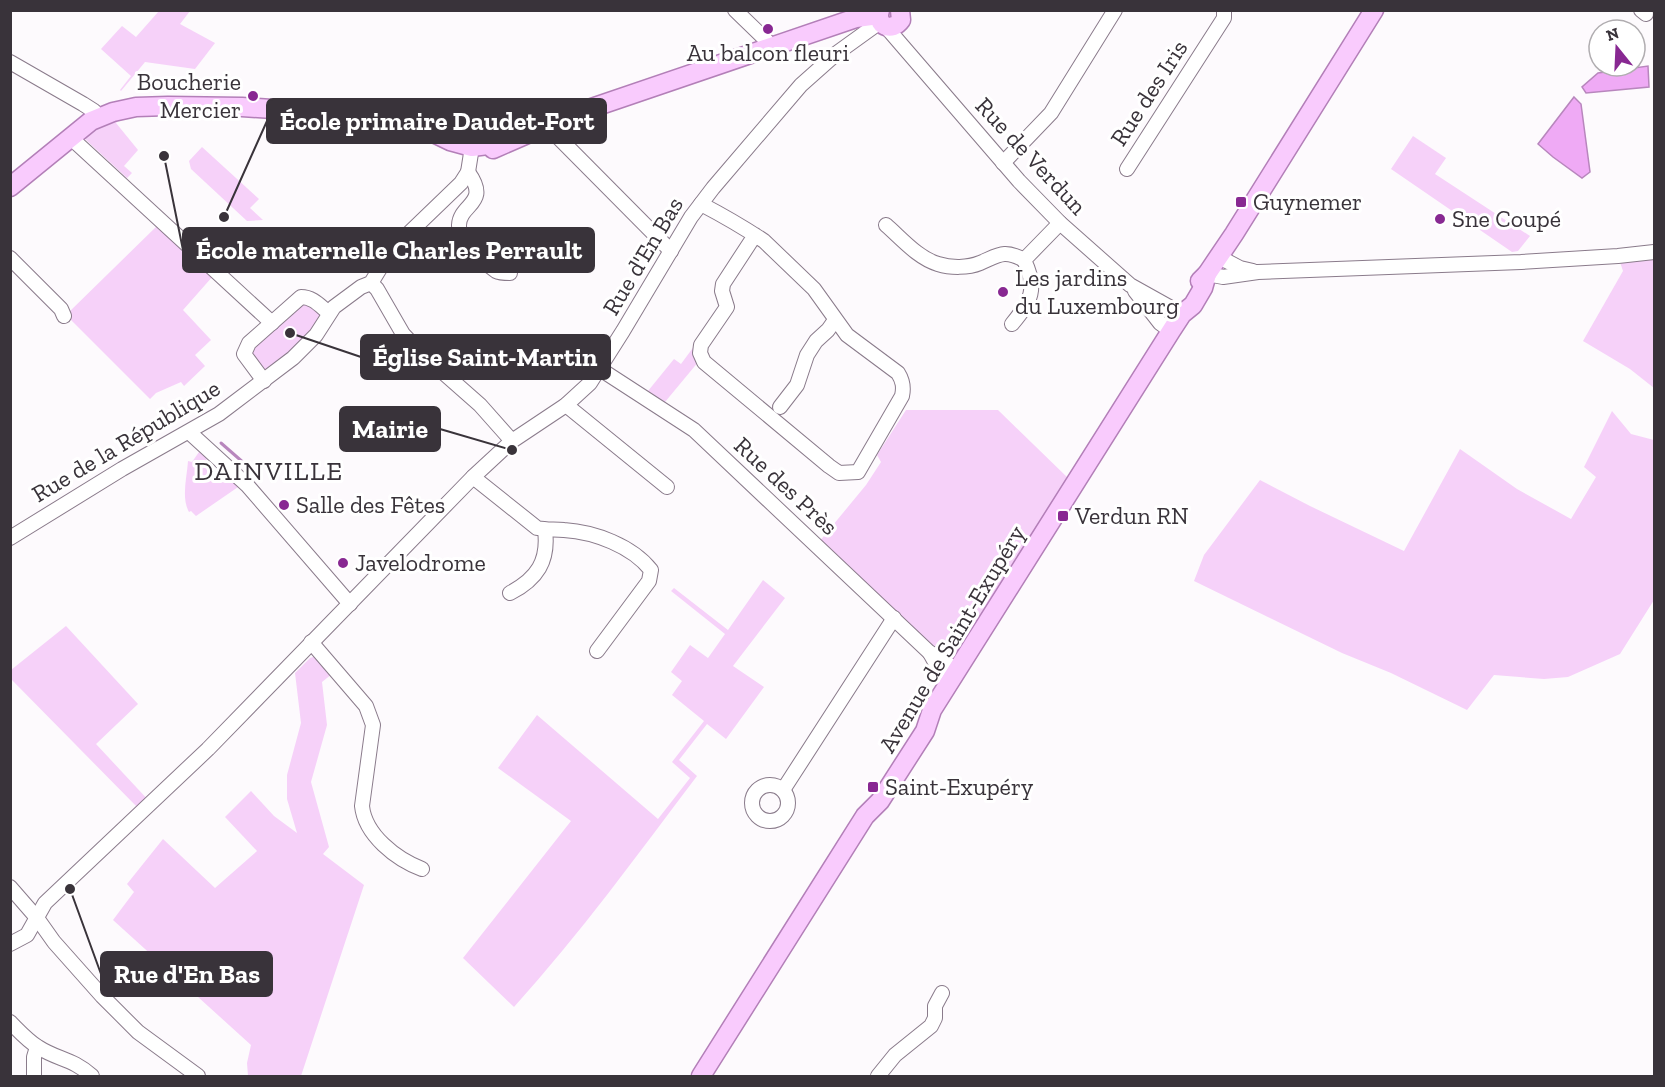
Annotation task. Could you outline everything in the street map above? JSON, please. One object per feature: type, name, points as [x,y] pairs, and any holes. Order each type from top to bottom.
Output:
[{"type":"main road","name":"Avenue de Saint-Exupéry","points":[[701,1077],[865,816],[880,801],[925,731],[932,710],[1171,331],[1182,314],[1193,305],[1203,288],[1207,274],[1293,142],[1328,81],[1374,10]]},
{"type":"main road","points":[[10,187],[98,117],[125,109],[148,106],[230,107],[347,114],[407,124],[454,149],[486,152],[546,125],[856,18],[888,18]]},
{"type":"street","points":[[735,10],[766,40],[770,47]]},
{"type":"street","points":[[1003,163],[1051,113],[1115,10]]},
{"type":"street","name":"Rue des Iris","points":[[1127,169],[1224,18],[1224,10]]},
{"type":"street","name":"Rue de Verdun","points":[[888,18],[906,50],[1003,163],[1060,223],[1130,285]]},
{"type":"street","name":"Rue d'En Bas","points":[[10,944],[27,936],[45,903],[208,749],[473,477],[512,441],[566,405],[590,383],[701,204],[801,85],[837,53],[888,18]]},
{"type":"street","points":[[10,62],[83,104],[94,111],[98,117]]},
{"type":"street","points":[[546,125],[671,251]]},
{"type":"street","points":[[70,137],[272,323]]},
{"type":"street","points":[[472,150],[468,172],[461,183],[401,243],[382,265],[371,283],[377,289],[403,334],[480,405],[512,441]]},
{"type":"street","points":[[468,172],[475,182],[476,196],[475,201],[459,221],[460,234],[496,271],[510,273]]},
{"type":"street","points":[[701,204],[755,235],[779,254],[814,289],[847,335],[898,373],[903,383],[902,396],[858,472],[839,473],[829,466],[704,362],[700,353],[701,345],[727,307],[722,291],[723,284],[755,235]]},
{"type":"street","points":[[1024,260],[1060,223]]},
{"type":"street","points":[[886,225],[917,253],[936,264],[964,266],[978,264],[1002,253],[1015,255],[1024,260],[1031,274],[1032,290],[1026,306],[1012,324]]},
{"type":"street","points":[[1207,274],[1223,277],[1258,272],[1521,262],[1654,252]]},
{"type":"street","points":[[1219,257],[1240,268],[1258,272]]},
{"type":"street","points":[[10,258],[61,309],[64,316]]},
{"type":"street","name":"Rue de la République","points":[[10,538],[114,474],[219,414],[264,381],[306,345],[316,335],[329,313],[342,300],[371,283]]},
{"type":"street","points":[[1130,285],[1182,314]]},
{"type":"street","points":[[1130,285],[1160,323],[1171,331]]},
{"type":"street","points":[[264,381],[244,354],[249,343],[301,297],[314,300],[329,313]]},
{"type":"street","points":[[780,407],[797,385],[807,355],[835,320]]},
{"type":"street","name":"Rue des Près","points":[[600,369],[694,430],[929,652],[945,680],[953,677]]},
{"type":"street","points":[[566,405],[666,487]]},
{"type":"street","points":[[189,432],[247,485],[350,604]]},
{"type":"street","points":[[473,477],[537,528],[596,536],[631,553],[651,570],[649,581],[597,651]]},
{"type":"street","points":[[510,593],[522,586],[544,560],[546,550],[544,530]]},
{"type":"street","points":[[783,790],[894,618]]},
{"type":"street","points":[[310,642],[366,706],[371,717],[373,725],[362,806],[363,816],[369,830],[379,841],[422,869]]},
{"type":"street","points":[[10,887],[54,942],[102,996],[146,1038],[198,1077]]},
{"type":"street","points":[[879,1077],[895,1055],[931,1026],[935,1018],[935,1006],[942,993]]},
{"type":"street","points":[[10,1022],[38,1047],[68,1059],[92,1077]]},
{"type":"street","points":[[34,1077],[34,1057],[38,1047]]},
{"type":"shaded area","points":[[159,11],[190,11],[180,24],[215,43],[195,69],[145,62],[121,91],[131,76],[101,49],[122,26],[136,37]]},
{"type":"shaded area","points":[[1647,66],[1649,87],[1586,93],[1582,87],[1592,78],[1647,78]]},
{"type":"shaded area","points":[[1574,97],[1581,104],[1590,172],[1582,178],[1538,144]]},
{"type":"shaded area","points":[[120,116],[121,119],[116,123],[138,150],[124,166],[132,173],[127,178],[86,140],[86,135]]},
{"type":"shaded area","points":[[1413,136],[1446,158],[1435,174],[1530,236],[1518,251],[1512,252],[1391,169]]},
{"type":"shaded area","points":[[202,147],[259,199],[250,208],[263,220],[247,221],[191,169],[189,161]]},
{"type":"shaded area","points":[[158,225],[213,276],[183,310],[211,340],[195,355],[205,366],[184,386],[181,382],[156,393],[150,399],[66,315]]},
{"type":"shaded area","points":[[1654,252],[1654,388],[1630,369],[1583,341],[1623,271],[1618,256]]},
{"type":"shaded area","points":[[305,301],[320,313],[313,330],[307,338],[267,371],[260,368],[253,359],[251,348]]},
{"type":"shaded area","points":[[695,345],[699,361],[665,402],[648,391],[674,359],[681,364]]},
{"type":"shaded area","points":[[906,410],[998,410],[1068,478],[954,657],[943,654],[928,643],[819,542],[866,485],[881,462],[877,455]]},
{"type":"shaded area","points":[[1612,411],[1631,434],[1654,440],[1654,600],[1620,654],[1568,677],[1544,679],[1494,675],[1467,710],[1391,673],[1342,653],[1194,581],[1204,555],[1260,480],[1404,551],[1460,449],[1517,489],[1571,519],[1596,477],[1584,467]]},
{"type":"shaded area","points":[[199,452],[207,454],[206,463],[229,483],[234,480],[241,485],[196,516],[191,511],[189,512],[185,500],[185,487],[188,461],[192,462]]},
{"type":"shaded area","points":[[763,580],[785,598],[733,666],[764,687],[726,739],[707,724],[679,760],[697,776],[631,864],[514,1007],[463,958],[571,821],[498,768],[537,715],[658,819],[690,778],[672,762],[704,721],[672,695],[682,681],[671,672],[690,645],[708,658],[725,634],[671,591],[674,588],[728,630]]},
{"type":"shaded area","points":[[66,626],[138,704],[96,744],[150,802],[141,811],[11,679],[11,670]]},
{"type":"shaded area","points":[[316,656],[332,674],[322,682],[327,725],[311,782],[329,847],[323,854],[364,885],[301,1076],[248,1076],[247,1063],[251,1045],[113,920],[134,892],[127,884],[163,839],[215,888],[257,851],[225,817],[251,791],[274,816],[297,833],[287,799],[287,775],[301,723],[295,673],[310,658]]},
{"type":"waterway","points":[[221,443],[245,464]]},
{"type":"place","name":"Au balcon fleuri","points":[[768,29]]},
{"type":"place","name":"Boucherie Mercier","points":[[253,96]]},
{"type":"place","name":"École maternelle Charles Perrault","points":[[164,156]]},
{"type":"place","name":"Guynemer","points":[[1241,202]]},
{"type":"place","name":"École primaire Daudet-Fort","points":[[224,217]]},
{"type":"place","name":"Sne Coupé","points":[[1440,219]]},
{"type":"place","name":"Les jardins du Luxembourg","points":[[1003,292]]},
{"type":"place","name":"Église Saint-Martin","points":[[290,333]]},
{"type":"place","name":"Mairie","points":[[512,450]]},
{"type":"place","name":"Salle des Fêtes","points":[[284,505]]},
{"type":"place","name":"Verdun RN","points":[[1063,516]]},
{"type":"place","name":"Javelodrome","points":[[343,563]]},
{"type":"place","name":"Saint-Exupéry","points":[[873,787]]},
{"type":"place","name":"Rue d'En Bas","points":[[70,889]]},
{"type":"district","name":"DAINVILLE","points":[[269,471]]}]
